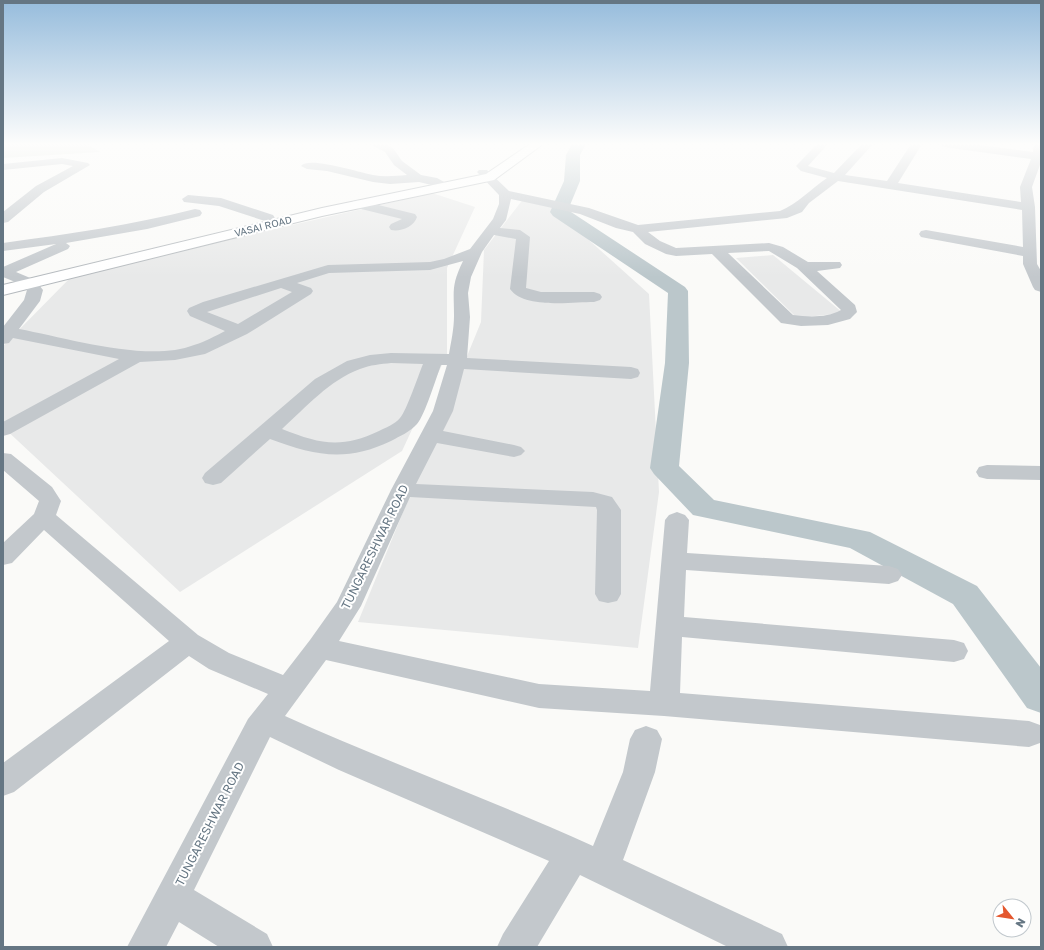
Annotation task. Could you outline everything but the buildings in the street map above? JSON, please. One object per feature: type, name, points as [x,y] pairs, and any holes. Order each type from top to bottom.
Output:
[{"type":"main road","name":"VASAI ROAD","points":[[3,290],[11,277],[268,218],[414,188]]},
{"type":"main road","name":"VASAI ROAD","points":[[11,277],[358,204],[450,188]]},
{"type":"street","points":[[3,219],[40,188]]},
{"type":"street","name":"TUNGARESHWAR ROAD","points":[[146,947],[265,721],[287,689],[320,648],[348,606],[402,490],[443,411],[449,361],[462,317],[460,293],[463,277],[475,252],[499,220],[505,204],[497,188]]},
{"type":"street","points":[[512,188],[545,201],[584,212],[620,225],[638,229],[782,215],[797,209],[805,200],[821,188]]},
{"type":"street","points":[[917,188],[1029,207]]},
{"type":"street","points":[[1026,188],[1034,231],[1030,253],[1030,264],[1041,287]]},
{"type":"street","points":[[188,200],[221,202],[268,218]]},
{"type":"street","points":[[358,204],[410,217],[409,221],[396,227]]},
{"type":"street","points":[[3,247],[81,237],[160,222],[195,213]]},
{"type":"street","points":[[638,229],[648,240],[667,250],[681,252],[774,248],[780,250],[799,264],[835,265]]},
{"type":"street","points":[[491,231],[515,233],[523,237],[518,289],[520,292],[534,297],[594,297]]},
{"type":"street","points":[[1015,236],[1034,231]]},
{"type":"street","points":[[926,234],[1030,253]]},
{"type":"street","points":[[11,277],[68,244]]},
{"type":"street","points":[[716,250],[787,319],[800,322],[840,318],[849,312],[849,308],[804,268]]},
{"type":"street","points":[[241,330],[229,327],[196,313],[195,311],[209,304],[328,269],[430,266],[448,262],[475,252]]},
{"type":"street","points":[[11,277],[34,290],[32,301],[6,335],[136,357],[175,355],[199,350],[241,330],[306,291],[280,283]]},
{"type":"street","points":[[3,430],[136,357]]},
{"type":"street","points":[[213,478],[322,383],[353,365],[370,360],[391,358],[449,361],[631,374]]},
{"type":"street","points":[[267,430],[336,450],[357,448],[401,428],[409,422],[449,361]]},
{"type":"street","points":[[430,435],[514,451]]},
{"type":"street","points":[[3,459],[44,492],[50,501],[44,517],[3,557]]},
{"type":"street","points":[[987,472],[1041,474]]},
{"type":"street","points":[[402,490],[545,496],[593,499],[604,502],[608,506],[609,510],[608,594]]},
{"type":"street","points":[[44,517],[188,642],[219,660],[287,689]]},
{"type":"street","points":[[664,704],[677,520]]},
{"type":"street","points":[[674,560],[889,575]]},
{"type":"street","points":[[670,626],[954,651]]},
{"type":"street","points":[[3,782],[188,642]]},
{"type":"street","points":[[320,648],[540,696],[664,704],[1029,734]]},
{"type":"street","points":[[265,721],[350,760],[538,838],[769,947]]},
{"type":"street","points":[[516,947],[587,861],[640,772],[646,740]]},
{"type":"street","points":[[172,896],[254,947]]},
{"type":"shaded area","points":[[432,193],[475,207],[447,268],[447,354],[402,451],[180,592],[3,427],[3,346],[73,275]]},
{"type":"shaded area","points":[[524,198],[551,206],[649,294],[659,492],[638,648],[358,622],[481,322],[484,250]]},
{"type":"shaded area","points":[[773,255],[843,313],[797,318],[736,258]]},
{"type":"waterway","points":[[569,188],[559,212],[678,291],[677,363],[664,468],[704,508],[859,539],[965,595],[1041,697]]}]
